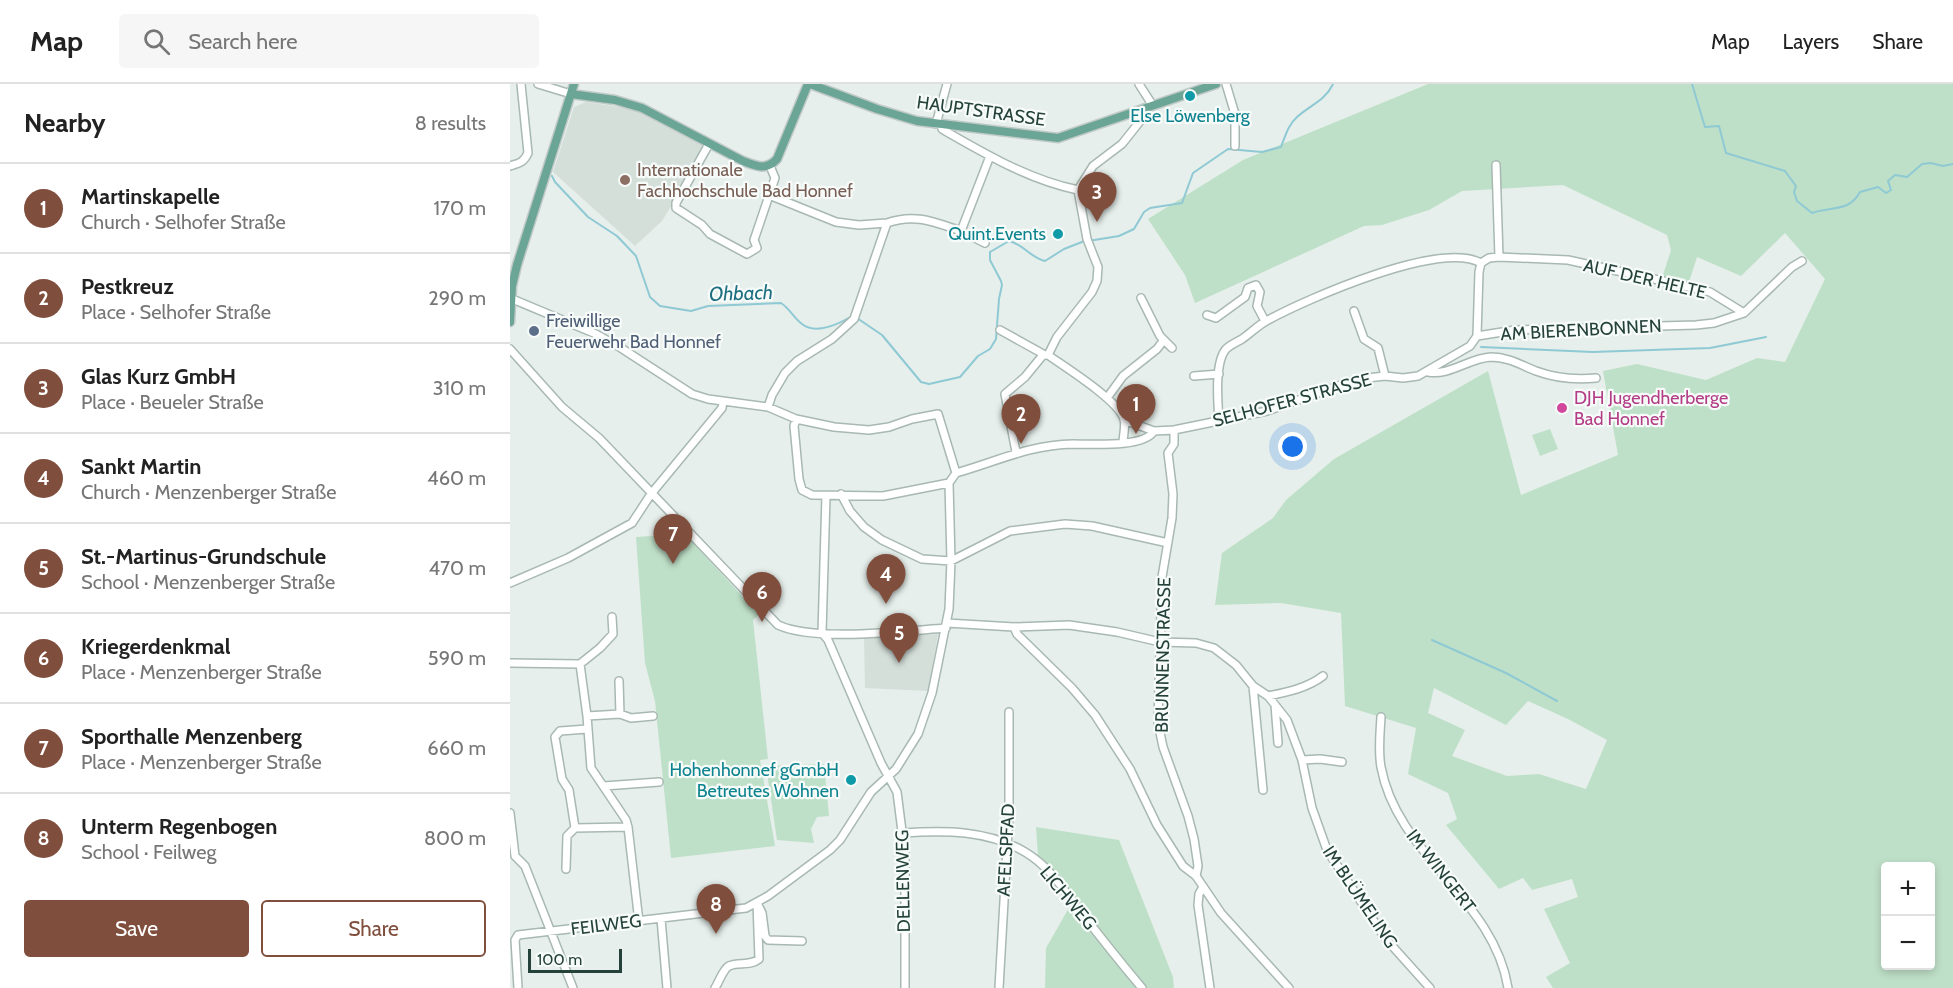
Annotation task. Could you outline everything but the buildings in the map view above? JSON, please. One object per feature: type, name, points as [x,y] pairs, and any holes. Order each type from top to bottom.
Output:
[{"type":"main road","points":[[510,322],[510,298],[514,274],[574,84]]},
{"type":"main road","points":[[571,94],[615,100],[642,108],[757,167],[770,166],[779,156],[809,84]]},
{"type":"main road","name":"HAUPTSTRASSE","points":[[809,84],[828,88],[908,119],[1058,138],[1216,84]]},
{"type":"street","points":[[510,166],[521,163],[526,159],[528,153],[521,84]]},
{"type":"street","points":[[538,84],[571,94]]},
{"type":"street","points":[[947,84],[939,124],[942,129],[1016,170],[1054,185],[1078,190]]},
{"type":"street","points":[[1016,452],[1005,394],[1026,377],[1045,355],[1092,292],[1097,281],[1098,267],[1087,242],[1078,190],[1094,166],[1122,144],[1145,115],[1149,108],[1140,84]]},
{"type":"street","points":[[1226,84],[1235,114],[1235,146]]},
{"type":"street","points":[[709,144],[676,204],[676,208],[702,225],[710,234],[747,254],[757,248],[754,240],[775,178],[770,166]]},
{"type":"street","points":[[961,231],[990,156]]},
{"type":"street","points":[[1496,165],[1499,257]]},
{"type":"street","points":[[769,195],[836,222],[859,225],[887,223],[902,217],[921,218],[961,231],[985,243]]},
{"type":"street","points":[[768,407],[784,373],[797,361],[832,339],[855,317],[887,223]]},
{"type":"street","name":"AUF DER HELTE","points":[[1481,263],[1489,258],[1499,257],[1568,260],[1710,292],[1744,313]]},
{"type":"street","points":[[1219,421],[1219,374],[1222,357],[1227,348],[1265,321],[1356,281],[1427,261],[1473,259],[1481,263],[1477,336]]},
{"type":"street","points":[[1744,313],[1792,267],[1802,261]]},
{"type":"street","points":[[1207,315],[1216,318],[1245,297],[1248,288],[1256,285],[1260,292],[1257,306],[1265,321]]},
{"type":"street","points":[[510,298],[596,334],[692,394],[723,402],[768,407],[796,419],[834,427],[869,430],[938,414],[956,473],[949,483],[951,561],[949,609],[932,693],[921,726],[896,769],[871,792],[840,840],[830,850],[757,903]]},
{"type":"street","points":[[1141,298],[1163,341],[1172,348]]},
{"type":"street","name":"SELHOFER STRASSE","points":[[1354,311],[1364,339],[1378,348],[1385,376]]},
{"type":"street","name":"AM BIERENBONNEN","points":[[1428,372],[1470,346],[1477,336],[1515,330],[1696,326],[1714,323],[1744,313]]},
{"type":"street","points":[[1000,330],[1045,355],[1107,398],[1124,420],[1154,431]]},
{"type":"street","points":[[1107,398],[1123,376],[1157,350],[1163,341]]},
{"type":"street","name":"IM BLÜMELING","points":[[510,349],[562,407],[598,437],[778,625],[822,633],[880,632],[946,625],[1069,626],[1118,632],[1160,642],[1196,643],[1214,648],[1236,665],[1253,686],[1268,696],[1287,720],[1302,760],[1312,807],[1327,850],[1384,938],[1430,988]]},
{"type":"street","name":"SELHOFER STRASSE","points":[[956,473],[986,465],[1016,452],[1059,444],[1123,443],[1143,439],[1151,436],[1154,431],[1174,430],[1268,411],[1358,379],[1385,376],[1403,378],[1428,372],[1438,374],[1491,357],[1510,359],[1534,370],[1559,377],[1596,378]]},
{"type":"street","points":[[1194,376],[1219,374]]},
{"type":"street","points":[[510,583],[568,558],[632,523],[651,494],[722,408],[723,402]]},
{"type":"street","points":[[796,419],[794,426],[799,479],[802,490],[812,495],[883,496],[949,483]]},
{"type":"street","points":[[1123,443],[1124,420]]},
{"type":"street","name":"BRUNNENSTRASSE","points":[[1174,430],[1174,444],[1168,453],[1173,494],[1162,577],[1158,723],[1163,747],[1188,816],[1198,860],[1196,876]]},
{"type":"street","points":[[841,494],[850,511],[864,527],[882,540],[922,559],[951,561],[1010,531],[1065,524],[1092,526],[1168,543]]},
{"type":"street","points":[[822,633],[826,496]]},
{"type":"street","points":[[510,663],[580,664],[613,634],[612,617]]},
{"type":"street","points":[[1012,627],[1095,715],[1130,769],[1167,844],[1186,870],[1196,876],[1221,913],[1289,988]]},
{"type":"street","name":"DELLENWEG","points":[[822,633],[828,640],[887,776],[897,792],[903,833],[905,988]]},
{"type":"street","points":[[580,664],[591,768],[626,820],[639,922]]},
{"type":"street","points":[[1268,696],[1315,683],[1323,676]]},
{"type":"street","points":[[619,681],[620,714]]},
{"type":"street","points":[[1253,686],[1263,790]]},
{"type":"street","points":[[1275,703],[1278,743]]},
{"type":"street","name":"AFELSPFAD","points":[[999,988],[1007,844],[1009,712]]},
{"type":"street","points":[[587,716],[620,714],[631,717],[653,716]]},
{"type":"street","name":"IM WINGERT","points":[[1381,717],[1382,768],[1400,817],[1412,837],[1479,919],[1500,963],[1508,988]]},
{"type":"street","points":[[575,828],[569,790],[562,779],[555,737],[560,730],[587,729]]},
{"type":"street","points":[[1302,760],[1320,759],[1342,762]]},
{"type":"street","points":[[604,786],[659,782]]},
{"type":"street","points":[[510,813],[515,856],[525,866],[573,988]]},
{"type":"street","points":[[566,869],[567,836],[575,828],[628,827]]},
{"type":"street","name":"LICHWEG","points":[[903,833],[943,830],[972,833],[1024,852],[1055,878],[1142,988]]},
{"type":"street","points":[[510,863],[515,856]]},
{"type":"street","points":[[1203,887],[1199,894],[1198,905],[1210,988]]},
{"type":"street","points":[[757,903],[762,913],[765,936],[768,940],[802,941]]},
{"type":"street","points":[[715,988],[730,965],[753,964],[759,959],[757,903]]},
{"type":"street","name":"FEILWEG","points":[[518,988],[515,940],[518,935],[739,909],[757,903]]},
{"type":"street","name":"FEILWEG","points":[[661,919],[667,988]]},
{"type":"shaded area","name":"Internationale Fachhochschule Bad Honnef","points":[[586,102],[632,109],[708,145],[662,221],[635,246],[553,172],[574,107]]},
{"type":"shaded area","points":[[938,634],[928,691],[865,688],[864,638]]},
{"type":"green space","points":[[1428,84],[1953,84],[1953,988],[1553,988],[1546,977],[1570,963],[1544,909],[1578,897],[1572,879],[1532,890],[1523,878],[1499,889],[1446,825],[1457,819],[1448,793],[1408,774],[1416,728],[1345,706],[1341,613],[1281,603],[1215,605],[1222,553],[1273,518],[1286,500],[1334,459],[1488,371],[1521,495],[1618,455],[1603,371],[1637,364],[1706,380],[1757,358],[1785,362],[1825,279],[1785,233],[1741,276],[1697,257],[1688,285],[1662,278],[1671,250],[1667,235],[1563,185],[1462,191],[1429,210],[1382,225],[1364,226],[1195,303],[1185,275],[1148,219],[1243,160]],"holes":[[[1434,688],[1506,725],[1528,701],[1607,740],[1586,789],[1539,774],[1507,776],[1452,756],[1465,730],[1428,713]]]},
{"type":"green space","points":[[1550,429],[1558,449],[1540,456],[1532,435]]},
{"type":"green space","points":[[678,527],[759,614],[753,620],[768,759],[760,760],[775,846],[671,858],[655,701],[645,663],[636,537],[669,535]]},
{"type":"green space","points":[[824,764],[829,816],[817,817],[811,829],[814,843],[777,840],[766,766]]},
{"type":"green space","points":[[1036,827],[1119,840],[1173,977],[1174,988],[1045,988],[1046,948],[1074,899],[1038,857]]},
{"type":"waterway","name":"Ohbach","points":[[857,318],[882,335],[921,382],[929,384],[960,377],[978,356],[990,349],[996,339],[1002,285],[990,260],[990,252],[1009,241],[1045,261],[1064,249],[1082,242],[1119,236],[1134,229],[1144,212],[1150,208],[1182,203],[1193,173],[1228,149],[1262,152],[1281,147],[1294,120],[1322,99],[1333,84]]},
{"type":"waterway","points":[[1692,84],[1705,127],[1719,126],[1726,153],[1785,171],[1796,186],[1794,192],[1797,201],[1812,213],[1846,206],[1860,192],[1878,187],[1886,193],[1891,190],[1888,181],[1895,175],[1907,177],[1922,164],[1931,163],[1943,166],[1953,164]]},
{"type":"waterway","name":"Ohbach","points":[[552,176],[588,217],[617,236],[636,256],[650,297],[660,306],[691,311],[708,306],[781,303],[802,324],[814,329],[834,325],[852,316]]},
{"type":"waterway","points":[[1481,347],[1593,352],[1710,348],[1766,337]]},
{"type":"waterway","points":[[1432,640],[1506,673],[1557,701]]},
{"type":"place","name":"Else Löwenberg","points":[[1190,96]]},
{"type":"place","name":"Internationale Fachhochschule Bad Honnef","points":[[625,180]]},
{"type":"place","name":"Glas Kurz GmbH","points":[[1097,222]]},
{"type":"place","name":"Quint.Events","points":[[1058,234]]},
{"type":"place","name":"Freiwillige Feuerwehr Bad Honnef","points":[[534,331]]},
{"type":"place","name":"DJH Jugendherberge Bad Honnef","points":[[1562,408]]},
{"type":"place","name":"Martinskapelle","points":[[1136,434]]},
{"type":"place","name":"Pestkreuz","points":[[1021,444]]},
{"type":"place","name":"Sporthalle Menzenberg","points":[[673,564]]},
{"type":"place","name":"Sankt Martin","points":[[886,604]]},
{"type":"place","name":"Kriegerdenkmal","points":[[762,622]]},
{"type":"place","name":"St.-Martinus-Grundschule","points":[[899,663]]},
{"type":"place","name":"Hohenhonnef gGmbH Betreutes Wohnen","points":[[851,780]]},
{"type":"place","name":"Unterm Regenbogen","points":[[716,934]]}]
